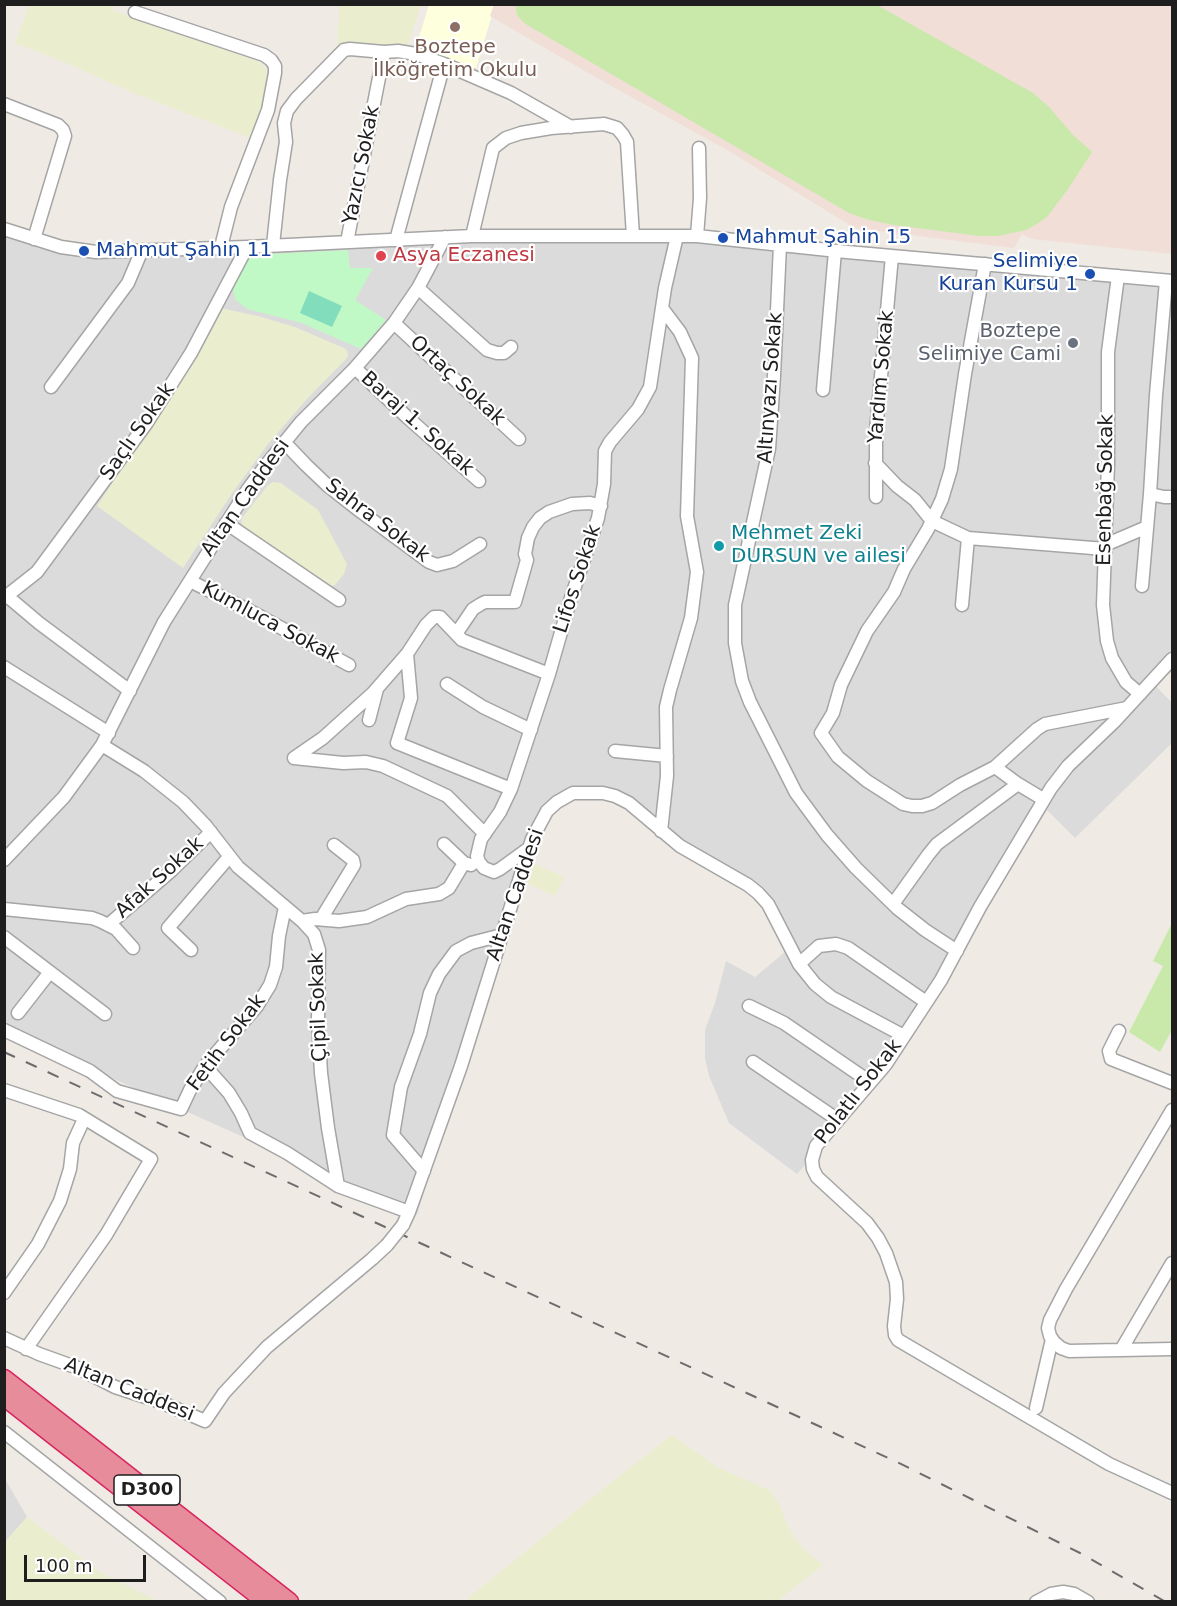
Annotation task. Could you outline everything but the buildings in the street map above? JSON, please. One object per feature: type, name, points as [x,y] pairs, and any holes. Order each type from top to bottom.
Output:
[{"type":"highway","name":"D300","points":[[4,1379],[289,1602]]},
{"type":"highway","name":"D300","points":[[4,1396],[267,1602]]},
{"type":"street","points":[[135,12],[264,56],[275,66],[268,110],[231,207],[221,248]]},
{"type":"street","points":[[273,245],[286,142],[284,123],[287,111],[344,50],[398,51],[416,54],[511,93],[571,127]]},
{"type":"street","name":"Yazıcı Sokak","points":[[347,242],[384,52]]},
{"type":"street","points":[[396,240],[444,64]]},
{"type":"street","points":[[4,104],[58,125],[65,136],[34,238]]},
{"type":"street","points":[[472,236],[492,148],[514,135],[551,128],[608,125],[617,128],[626,138],[633,236]]},
{"type":"street","points":[[697,236],[700,198],[699,148]]},
{"type":"street","points":[[6,233],[84,251],[247,247],[472,236],[697,236],[835,251],[1169,281],[1155,395],[1142,586]]},
{"type":"street","name":"Lifos Sokak","points":[[487,871],[481,866],[477,856],[479,844],[500,812],[511,789],[549,674],[570,600],[602,506],[604,451],[638,409],[650,387],[662,308],[677,236]]},
{"type":"street","name":"Altan Caddesi","points":[[4,860],[64,797],[102,745],[164,622],[248,489],[284,442],[355,368],[394,323],[446,237]]},
{"type":"street","name":"Altınyazı Sokak","points":[[780,245],[769,449],[737,594],[734,627],[742,681],[750,702],[796,793],[834,843],[893,904],[925,930],[957,951]]},
{"type":"street","name":"Saçlı Sokak","points":[[6,597],[37,572],[146,424],[196,344],[247,247]]},
{"type":"street","points":[[51,387],[128,283],[142,250]]},
{"type":"street","points":[[823,390],[835,251]]},
{"type":"street","name":"Yardım Sokak","points":[[876,497],[876,431],[892,256]]},
{"type":"street","points":[[985,264],[951,469],[942,499],[894,592],[867,631],[841,685],[833,713],[821,733],[832,750],[850,769],[897,801],[912,806],[922,806],[932,803],[994,767],[1037,729],[1046,724],[1127,708]]},
{"type":"street","name":"Esenbağ Sokak","points":[[1118,276],[1108,352],[1108,464],[1103,605],[1112,658],[1126,682],[1140,694]]},
{"type":"street","points":[[417,288],[487,350],[497,353],[504,352],[511,347]]},
{"type":"street","points":[[661,831],[667,776],[666,707],[691,618],[697,572],[687,516],[692,358],[680,332],[662,308]]},
{"type":"street","name":"Ortaç Sokak","points":[[394,323],[519,439]]},
{"type":"street","name":"Baraj 1. Sokak","points":[[355,368],[479,481]]},
{"type":"street","name":"Sahra Sokak","points":[[284,442],[327,485],[429,562],[437,565],[453,561],[480,544]]},
{"type":"street","points":[[875,463],[897,486],[915,500],[932,521],[968,538],[1105,547],[1147,528]]},
{"type":"street","points":[[1150,494],[1173,496]]},
{"type":"street","points":[[456,634],[473,609],[481,604],[515,602],[527,560],[525,554],[528,537],[540,518],[549,512],[572,504],[584,502],[602,506]]},
{"type":"street","points":[[226,523],[339,600]]},
{"type":"street","points":[[962,605],[968,538]]},
{"type":"street","name":"Kumluca Sokak","points":[[190,581],[349,665]]},
{"type":"street","points":[[6,597],[130,691]]},
{"type":"street","points":[[484,834],[447,796],[383,766],[366,762],[343,763],[294,758],[323,738],[377,688],[407,654],[434,617],[440,617],[462,640],[549,674]]},
{"type":"street","points":[[407,654],[411,698],[397,743],[511,789]]},
{"type":"street","name":"Polatlı Sokak","points":[[1173,659],[1106,730],[1068,766],[1043,799],[941,980],[886,1064],[814,1150],[812,1160],[813,1169],[818,1177],[867,1223],[886,1253],[896,1282],[894,1326],[898,1340],[1109,1464],[1173,1494]]},
{"type":"street","points":[[4,667],[109,733]]},
{"type":"street","points":[[447,684],[483,707],[531,730]]},
{"type":"street","points":[[369,720],[377,688]]},
{"type":"street","name":"Çipil Sokak","points":[[102,745],[144,771],[183,802],[245,874],[302,921],[314,934],[319,950],[320,1055],[328,1128],[338,1186]]},
{"type":"street","points":[[615,751],[667,756]]},
{"type":"street","points":[[994,767],[1043,799]]},
{"type":"street","points":[[893,904],[937,844],[1018,784]]},
{"type":"street","name":"Altan Caddesi","points":[[4,1338],[26,1349],[78,1368],[115,1387],[205,1420],[224,1393],[267,1347],[372,1259],[403,1225],[461,1066],[537,828],[547,811],[573,793],[603,793],[620,798],[638,808],[661,831],[687,850],[759,893],[768,904],[799,964],[814,984],[831,997],[904,1036]]},
{"type":"street","name":"Afak Sokak","points":[[108,925],[172,870],[211,832]]},
{"type":"street","points":[[444,844],[464,863],[487,871],[497,871],[530,848]]},
{"type":"street","points":[[321,919],[354,865],[353,860],[334,845]]},
{"type":"street","points":[[190,950],[168,928],[229,857]]},
{"type":"street","points":[[302,921],[321,919],[339,921],[367,917],[406,899],[439,894],[451,885],[464,863]]},
{"type":"street","name":"Fetih Sokak","points":[[4,1030],[90,1071],[117,1091],[181,1109],[206,1066],[257,1006],[270,985],[276,967],[285,907]]},
{"type":"street","points":[[4,909],[92,918],[122,935],[133,948]]},
{"type":"street","points":[[424,1171],[393,1135],[401,1087],[420,1034],[430,993],[445,964],[460,948],[502,935]]},
{"type":"street","points":[[4,937],[105,1014]]},
{"type":"street","points":[[799,964],[819,946],[836,944],[848,948],[926,1002]]},
{"type":"street","points":[[18,1013],[50,972]]},
{"type":"street","points":[[749,1006],[784,1023],[870,1082]]},
{"type":"street","points":[[1119,1031],[1110,1049],[1111,1059],[1173,1083]]},
{"type":"street","points":[[753,1062],[838,1120]]},
{"type":"street","points":[[206,1066],[229,1093],[250,1133],[338,1186],[409,1212]]},
{"type":"street","points":[[4,1090],[79,1115],[151,1159],[106,1235],[26,1349]]},
{"type":"street","points":[[1173,1110],[1051,1317],[1048,1328],[1057,1345],[1069,1351],[1173,1349]]},
{"type":"street","points":[[4,1293],[38,1244],[60,1201],[70,1168],[73,1143],[84,1119]]},
{"type":"street","points":[[1121,1350],[1173,1263]]},
{"type":"street","points":[[1036,1408],[1052,1339]]},
{"type":"street","points":[[4,1432],[220,1602]]},
{"type":"street","points":[[1036,1602],[1051,1594],[1063,1592],[1074,1594],[1088,1602]]},
{"type":"shaded area","points":[[494,4],[1172,5],[1172,254],[1032,239],[1022,234],[1014,248],[855,228],[727,150],[490,16]]},
{"type":"shaded area","points":[[29,5],[115,5],[112,10],[258,61],[268,71],[270,80],[254,139],[138,95],[15,43]]},
{"type":"shaded area","points":[[339,5],[421,5],[404,56],[365,57],[337,52]]},
{"type":"shaded area","name":"Boztepe İlköğretim Okulu","points":[[429,5],[495,5],[476,68],[415,50]]},
{"type":"shaded area","points":[[5,233],[64,250],[622,234],[1172,281],[1172,664],[1155,685],[1172,703],[1172,743],[1075,838],[1047,810],[939,996],[888,1074],[797,1174],[729,1123],[709,1076],[705,1058],[705,1030],[726,961],[755,977],[785,952],[770,918],[757,899],[624,807],[611,800],[594,798],[575,800],[564,805],[549,819],[540,834],[523,881],[497,970],[417,1215],[5,1030]]},
{"type":"shaded area","points":[[220,308],[295,327],[344,348],[348,355],[268,444],[183,568],[97,506],[183,375]]},
{"type":"shaded area","points":[[273,482],[281,483],[318,510],[347,564],[344,574],[335,585],[328,587],[241,527],[242,518],[268,485]]},
{"type":"shaded area","points":[[531,862],[564,877],[555,896],[523,881]]},
{"type":"shaded area","points":[[672,1435],[717,1467],[769,1490],[779,1503],[794,1537],[823,1565],[780,1601],[473,1602],[468,1598],[608,1485]]},
{"type":"shaded area","points":[[4,1477],[27,1517],[5,1542],[4,1542]]},
{"type":"shaded area","points":[[27,1517],[100,1572],[158,1601],[5,1601],[5,1542]]},
{"type":"green space","points":[[515,4],[877,5],[1033,93],[1092,152],[1047,217],[1026,230],[998,236],[980,236],[869,220],[849,213],[524,23],[517,15]]},
{"type":"green space","points":[[348,250],[350,268],[373,268],[355,300],[386,320],[361,349],[302,323],[247,309],[235,299],[232,285],[246,257]]},
{"type":"green space","points":[[309,291],[342,306],[332,327],[300,313]]},
{"type":"green space","points":[[1172,923],[1172,1030],[1160,1052],[1129,1032],[1163,966],[1153,961]]},
{"type":"railway","points":[[4,1052],[897,1462],[1080,1553],[1166,1602]]},
{"type":"place","name":"Boztepe İlköğretim Okulu","points":[[455,27]]},
{"type":"place","name":"Mahmut Şahin 15","points":[[723,238]]},
{"type":"place","name":"Mahmut Şahin 11","points":[[84,251]]},
{"type":"place","name":"Asya Eczanesi","points":[[381,256]]},
{"type":"place","name":"Selimiye Kuran Kursu 1","points":[[1090,274]]},
{"type":"place","name":"Boztepe Selimiye Cami","points":[[1073,343]]},
{"type":"place","name":"Mehmet Zeki DURSUN ve ailesi","points":[[719,546]]}]
